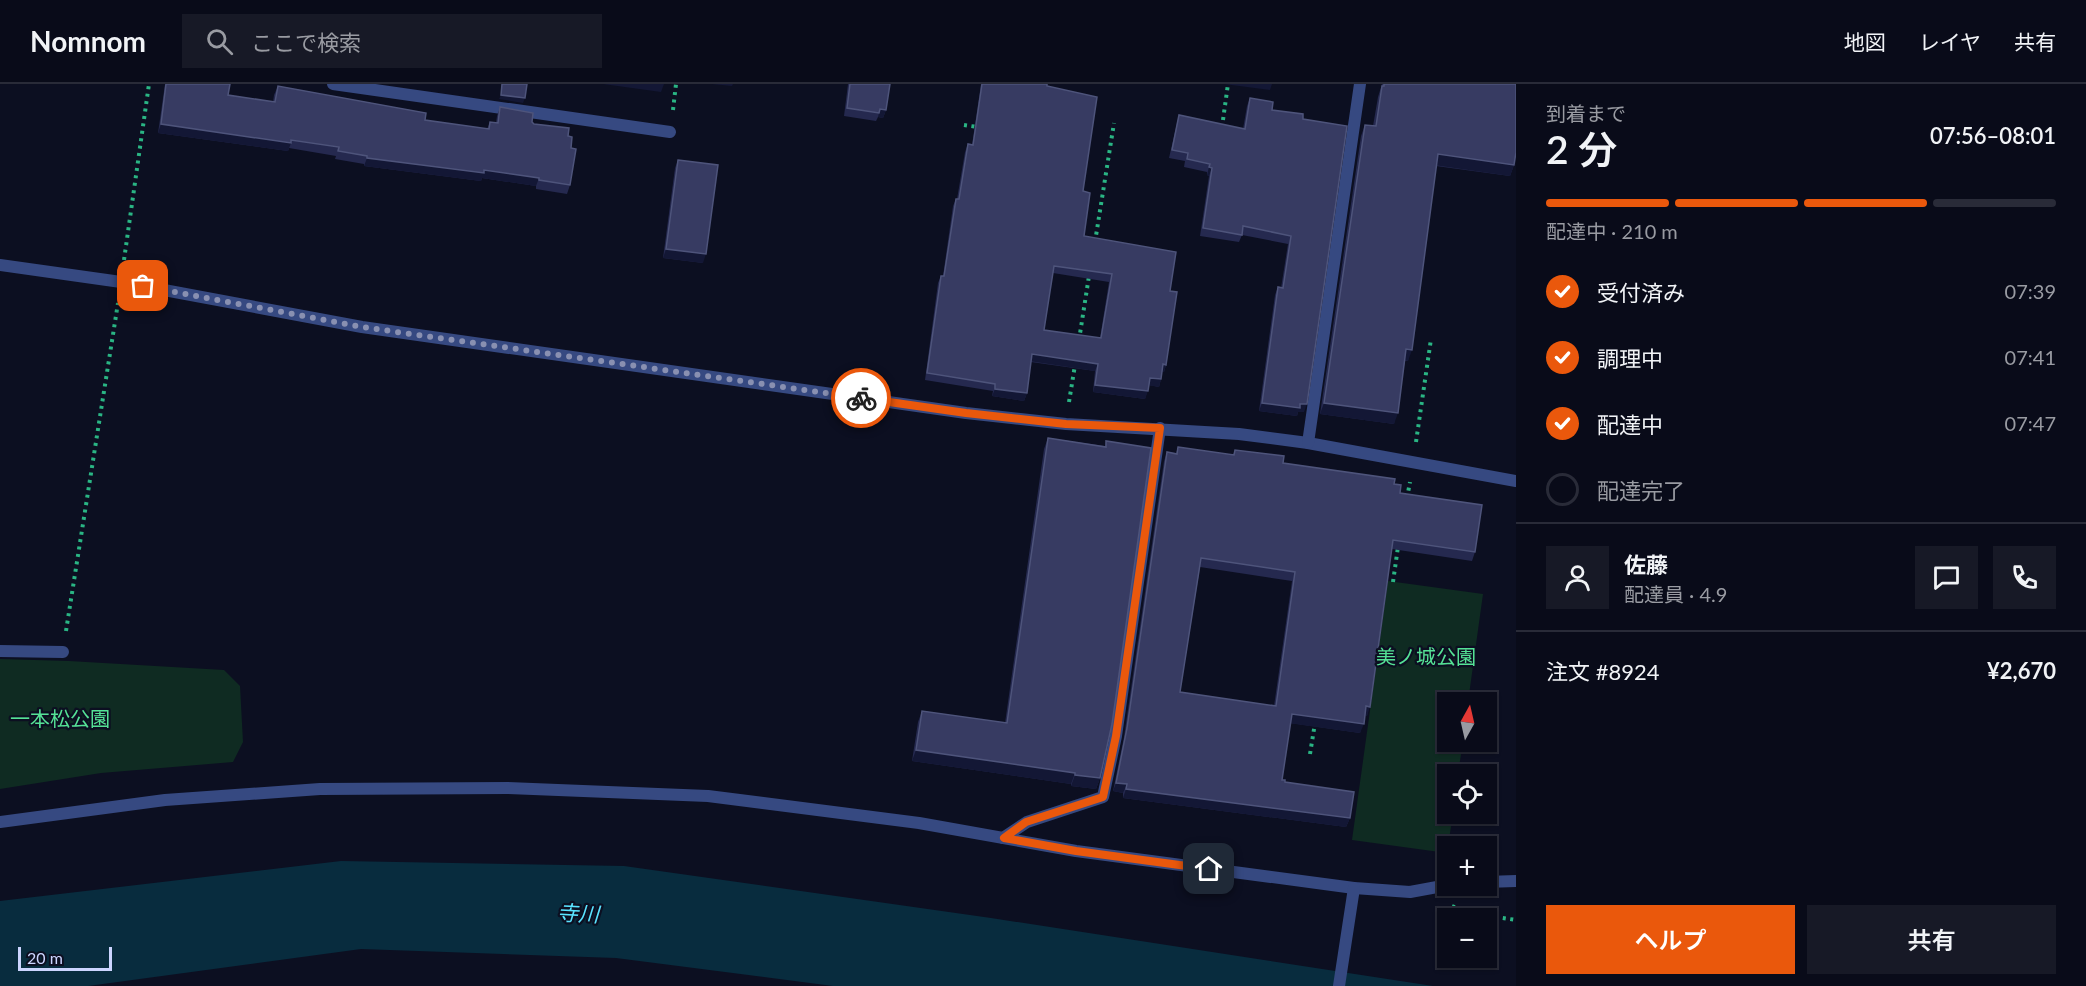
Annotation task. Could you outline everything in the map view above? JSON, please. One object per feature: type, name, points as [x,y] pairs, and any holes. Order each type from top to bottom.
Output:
[{"type":"street","points":[[333,84],[670,132]]},
{"type":"street","points":[[1308,443],[1360,84]]},
{"type":"street","points":[[0,265],[121,282],[362,327],[966,413],[1066,424],[1239,434],[1308,443],[1516,481]]},
{"type":"street","points":[[1004,838],[1026,822],[1103,797],[1116,736],[1160,428]]},
{"type":"street","points":[[0,651],[63,652]]},
{"type":"street","points":[[0,822],[165,800],[308,790],[507,788],[708,796],[919,823],[1076,851],[1354,888],[1410,892],[1437,887]]},
{"type":"street","points":[[1497,882],[1516,881]]},
{"type":"street","points":[[1339,986],[1354,888]]},
{"type":"path","points":[[63,652],[121,282],[149,84]]},
{"type":"path","points":[[1223,120],[1228,84]]},
{"type":"path","points":[[1094,250],[1114,123]]},
{"type":"path","points":[[964,125],[987,129]]},
{"type":"path","points":[[1079,343],[1090,273]]},
{"type":"path","points":[[1066,424],[1077,354]]},
{"type":"path","points":[[1310,754],[1315,719]]},
{"type":"path","points":[[1450,906],[1470,913],[1516,920]]},
{"type":"green space","name":"美ノ城公園","points":[[1388,581],[1483,594],[1469,692],[1437,692],[1437,752],[1461,752],[1460,764],[1437,764],[1437,824],[1451,824],[1450,836],[1437,836],[1437,852],[1352,840]]},
{"type":"green space","name":"一本松公園","points":[[0,659],[224,670],[240,686],[243,742],[233,762],[101,773],[0,789]]},
{"type":"water","name":"寺川","points":[[341,861],[624,866],[991,918],[1433,986],[833,986],[616,958],[361,949],[88,986],[0,986],[0,901]]},
{"type":"building","points":[[166,84],[230,84],[228,95],[275,102],[278,86],[426,113],[425,120],[489,129],[490,122],[498,123],[500,107],[533,113],[532,122],[534,124],[569,128],[568,136],[572,137],[571,148],[576,149],[570,185],[484,170],[484,173],[367,158],[367,156],[338,151],[339,147],[291,140],[291,143],[161,124]]},
{"type":"building","points":[[502,84],[527,84],[525,98],[501,95]]},
{"type":"building","points":[[850,84],[890,84],[886,110],[880,109],[879,113],[847,108]]},
{"type":"building","points":[[982,84],[1047,84],[1047,86],[1097,97],[1083,191],[1090,193],[1084,236],[1176,252],[1170,291],[1177,292],[1166,365],[1163,364],[1161,379],[1150,378],[1148,391],[1095,385],[1098,364],[1032,354],[1027,393],[995,389],[995,384],[927,373],[941,276],[944,276],[956,199],[959,199],[968,144],[973,145]],"holes":[[[1054,266],[1112,274],[1101,338],[1044,330]]]},
{"type":"building","points":[[1384,84],[1516,84],[1514,165],[1438,154],[1412,350],[1406,349],[1398,413],[1324,403],[1365,125],[1376,126]]},
{"type":"building","points":[[1250,98],[1273,102],[1272,110],[1303,114],[1303,119],[1347,126],[1307,404],[1300,404],[1300,408],[1262,403],[1278,287],[1283,288],[1291,236],[1243,226],[1242,235],[1203,228],[1212,168],[1209,167],[1210,164],[1187,159],[1188,153],[1172,150],[1179,115],[1245,129]]},
{"type":"building","points":[[678,160],[718,165],[706,254],[666,249]]},
{"type":"building","points":[[1048,438],[1106,447],[1106,441],[1151,448],[1112,724],[1100,778],[916,750],[922,711],[1007,723]]},
{"type":"building","points":[[1178,447],[1234,455],[1235,450],[1284,456],[1283,463],[1395,479],[1394,484],[1401,485],[1400,493],[1482,505],[1475,552],[1393,540],[1370,707],[1366,706],[1364,724],[1292,714],[1282,780],[1354,792],[1350,818],[1126,789],[1127,784],[1116,783],[1127,728],[1167,452],[1177,454]],"holes":[[[1201,558],[1295,572],[1276,706],[1180,692]]]},
{"type":"way so far","points":[[143,286],[362,327],[861,398]]},
{"type":"route","points":[[861,398],[1066,424],[1160,428],[1116,736],[1103,797],[1026,822],[1004,838],[1076,851],[1209,869]]}]
